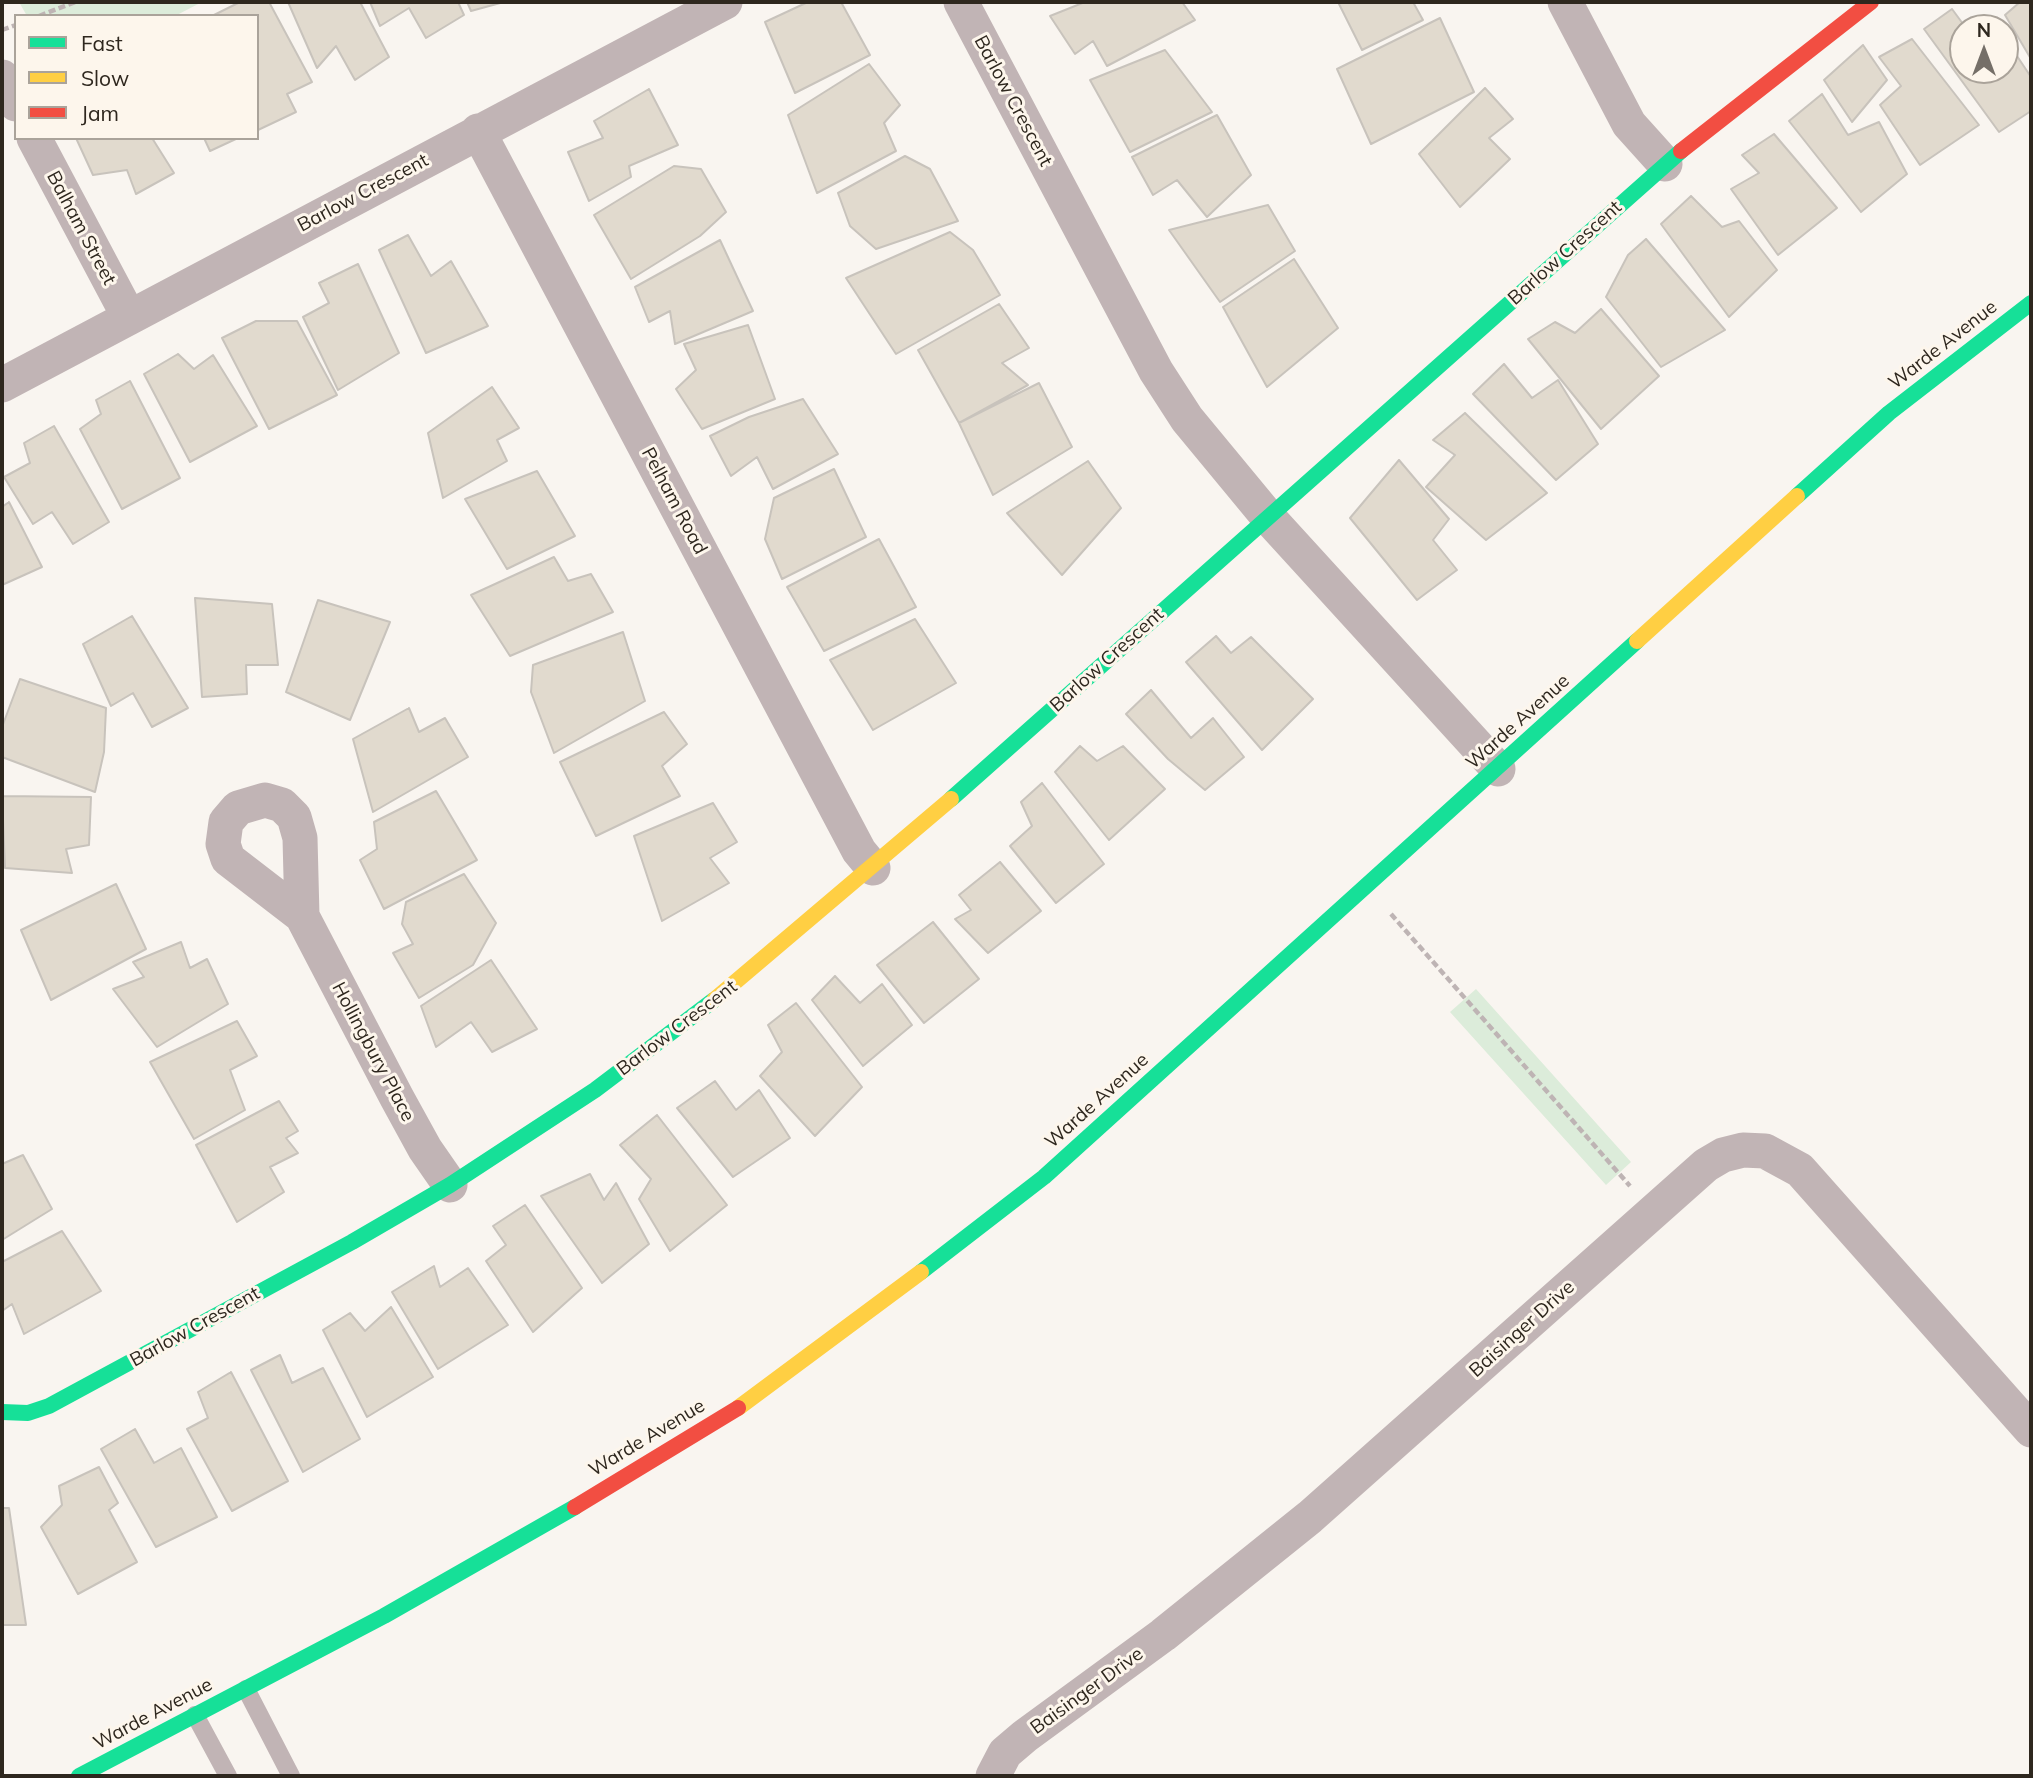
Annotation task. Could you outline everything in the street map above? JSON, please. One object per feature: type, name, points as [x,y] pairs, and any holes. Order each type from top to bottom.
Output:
[{"type":"main road","name":"Barlow Crescent","points":[[2,1412],[28,1413],[50,1406],[450,1185],[595,1090],[668,1036],[759,965],[873,868],[1665,164],[1756,89],[1871,2]]},
{"type":"main road","name":"Warde Avenue","points":[[79,1776],[384,1616],[578,1505],[752,1399],[1044,1177],[1889,413],[2031,303]]},
{"type":"street","name":"Barlow Crescent","points":[[2,385],[725,2]]},
{"type":"street","name":"Barlow Crescent","points":[[961,2],[1156,371],[1187,419],[1268,517],[1498,769]]},
{"type":"street","points":[[1565,2],[1629,124],[1665,164]]},
{"type":"street","points":[[2,77],[14,100]]},
{"type":"street","name":"Pelham Road","points":[[478,131],[853,839],[873,868]]},
{"type":"street","name":"Balham Street","points":[[35,140],[129,317]]},
{"type":"street","name":"Hollingbury Place","points":[[302,916],[403,1108],[450,1185]]},
{"type":"street","name":"Baisinger Drive","points":[[993,1776],[1005,1753],[1163,1635],[1310,1517],[1706,1165],[1723,1155],[1743,1150],[1765,1151],[1801,1170],[2031,1430]]},
{"type":"lane","points":[[246,1689],[291,1776]]},
{"type":"lane","points":[[195,1715],[228,1776]]},
{"type":"path","points":[[44,14],[75,2]]},
{"type":"path","points":[[1367,887],[1653,1213]]},
{"type":"green space","points":[[19,2],[202,2],[179,14],[26,14]]},
{"type":"green space","points":[[1476,989],[1631,1162],[1606,1185],[1450,1012]]},
{"type":"building","points":[[240,2],[269,2],[312,82],[287,94],[296,112],[259,130],[259,14],[216,14]]},
{"type":"building","points":[[288,2],[360,2],[389,57],[355,80],[336,46],[317,68]]},
{"type":"building","points":[[370,2],[458,2],[464,15],[426,38],[409,8],[380,26]]},
{"type":"building","points":[[467,2],[504,2],[471,11]]},
{"type":"building","points":[[808,2],[841,2],[870,55],[795,93],[765,22]]},
{"type":"building","points":[[1085,2],[1182,2],[1195,20],[1107,66],[1093,41],[1075,54],[1050,16]]},
{"type":"building","points":[[1338,2],[1413,2],[1423,20],[1362,50]]},
{"type":"building","points":[[2020,2],[2031,2],[2031,59],[2019,39],[2019,14],[2006,14]]},
{"type":"building","points":[[1952,9],[1956,14],[1949,14],[1949,63],[1924,29]]},
{"type":"building","points":[[1440,18],[1474,92],[1371,144],[1337,69]]},
{"type":"building","points":[[1912,39],[1979,125],[1920,165],[1880,105],[1901,86],[1879,57]]},
{"type":"building","points":[[1863,45],[1887,80],[1852,122],[1824,80]]},
{"type":"building","points":[[1165,50],[1212,112],[1130,152],[1090,80]]},
{"type":"building","points":[[2019,59],[2031,77],[2031,111],[1999,132],[1964,84],[2019,84]]},
{"type":"building","points":[[869,64],[900,105],[884,123],[896,151],[817,193],[788,115]]},
{"type":"building","points":[[1485,88],[1513,119],[1489,138],[1510,159],[1460,207],[1419,154]]},
{"type":"building","points":[[649,89],[678,145],[629,166],[631,177],[589,201],[568,152],[603,138],[594,121]]},
{"type":"building","points":[[1822,94],[1848,135],[1879,122],[1907,174],[1861,212],[1789,121]]},
{"type":"building","points":[[1217,115],[1251,175],[1207,217],[1177,180],[1153,195],[1132,157]]},
{"type":"building","points":[[1774,134],[1837,208],[1778,255],[1731,189],[1759,173],[1742,155]]},
{"type":"building","points":[[77,140],[153,140],[174,173],[136,194],[127,170],[93,175]]},
{"type":"building","points":[[205,140],[234,140],[210,151]]},
{"type":"building","points":[[905,156],[930,169],[958,221],[876,249],[850,226],[838,193]]},
{"type":"building","points":[[674,166],[701,169],[726,212],[700,236],[631,279],[594,215]]},
{"type":"building","points":[[1691,196],[1722,227],[1739,221],[1777,270],[1729,317],[1661,224]]},
{"type":"building","points":[[1268,205],[1295,251],[1220,302],[1169,230]]},
{"type":"building","points":[[950,232],[973,250],[1000,295],[896,354],[846,278]]},
{"type":"building","points":[[408,235],[431,276],[451,261],[488,326],[426,353],[379,250]]},
{"type":"building","points":[[1646,239],[1725,330],[1661,367],[1606,297],[1628,255]]},
{"type":"building","points":[[720,240],[753,311],[675,344],[670,311],[649,322],[635,287]]},
{"type":"building","points":[[1294,259],[1338,328],[1267,387],[1223,307]]},
{"type":"building","points":[[358,264],[399,353],[338,390],[303,317],[329,303],[319,283]]},
{"type":"building","points":[[999,304],[1029,348],[1002,363],[1028,385],[959,423],[918,350]]},
{"type":"building","points":[[1601,309],[1659,376],[1601,429],[1528,339],[1555,322],[1575,333]]},
{"type":"building","points":[[256,321],[297,321],[337,395],[269,429],[222,338]]},
{"type":"building","points":[[748,325],[775,399],[702,429],[676,389],[696,370],[684,344]]},
{"type":"building","points":[[178,354],[194,369],[213,355],[257,426],[190,462],[144,374]]},
{"type":"building","points":[[1504,364],[1532,398],[1558,380],[1598,444],[1556,480],[1473,394]]},
{"type":"building","points":[[130,381],[180,478],[122,509],[80,429],[101,414],[96,400]]},
{"type":"building","points":[[1039,383],[1072,447],[993,495],[959,423]]},
{"type":"building","points":[[492,387],[519,428],[497,440],[507,461],[443,498],[428,433]]},
{"type":"building","points":[[803,399],[838,454],[773,489],[757,457],[731,476],[710,436],[749,417]]},
{"type":"building","points":[[1465,413],[1547,493],[1486,540],[1426,487],[1455,455],[1433,440]]},
{"type":"building","points":[[54,426],[109,522],[73,544],[52,512],[33,524],[4,477],[30,463],[24,443]]},
{"type":"building","points":[[1399,460],[1449,519],[1433,540],[1457,570],[1417,600],[1350,518]]},
{"type":"building","points":[[1088,461],[1121,508],[1062,575],[1007,513]]},
{"type":"building","points":[[834,469],[866,537],[782,579],[765,539],[774,498]]},
{"type":"building","points":[[537,471],[575,536],[507,569],[465,499]]},
{"type":"building","points":[[9,502],[42,567],[2,585],[2,507]]},
{"type":"building","points":[[879,539],[916,607],[824,651],[787,587]]},
{"type":"building","points":[[554,557],[568,581],[591,574],[613,612],[510,656],[471,595]]},
{"type":"building","points":[[195,598],[272,604],[278,665],[246,665],[247,694],[202,697]]},
{"type":"building","points":[[318,600],[390,622],[350,720],[286,692]]},
{"type":"building","points":[[132,616],[188,708],[152,727],[133,693],[111,706],[83,644]]},
{"type":"building","points":[[915,619],[956,683],[873,730],[830,660]]},
{"type":"building","points":[[623,632],[645,701],[554,753],[531,692],[533,665]]},
{"type":"building","points":[[1216,636],[1231,653],[1251,637],[1313,699],[1262,750],[1186,662]]},
{"type":"building","points":[[20,679],[106,708],[104,752],[95,792],[2,757],[2,727]]},
{"type":"building","points":[[1151,690],[1191,738],[1213,718],[1244,757],[1205,790],[1168,759],[1126,714]]},
{"type":"building","points":[[409,708],[419,732],[445,718],[468,757],[373,812],[353,739]]},
{"type":"building","points":[[664,712],[687,744],[662,766],[680,796],[596,836],[560,762]]},
{"type":"building","points":[[1080,746],[1097,761],[1123,746],[1165,789],[1109,840],[1055,772]]},
{"type":"building","points":[[1042,783],[1104,864],[1056,903],[1010,846],[1032,826],[1021,802]]},
{"type":"building","points":[[436,791],[477,860],[384,909],[360,860],[377,849],[374,822]]},
{"type":"building","points":[[2,796],[91,797],[89,845],[66,849],[72,873],[5,868]]},
{"type":"building","points":[[713,803],[737,842],[710,858],[729,883],[662,921],[634,836]]},
{"type":"building","points":[[1000,862],[1041,911],[988,953],[955,919],[971,910],[959,895]]},
{"type":"building","points":[[464,874],[496,923],[473,965],[419,998],[393,953],[413,944],[402,924],[406,902]]},
{"type":"building","points":[[116,884],[146,949],[51,1000],[21,930]]},
{"type":"building","points":[[933,922],[979,979],[924,1023],[877,965]]},
{"type":"building","points":[[181,942],[190,968],[207,959],[228,1004],[157,1047],[113,989],[144,977],[133,962]]},
{"type":"building","points":[[491,960],[537,1029],[492,1052],[471,1022],[436,1047],[421,1006]]},
{"type":"building","points":[[835,976],[860,1003],[882,984],[912,1025],[863,1066],[812,1000]]},
{"type":"building","points":[[796,1003],[862,1087],[815,1136],[760,1076],[782,1052],[768,1025]]},
{"type":"building","points":[[237,1021],[257,1056],[230,1070],[245,1110],[194,1139],[150,1062]]},
{"type":"building","points":[[715,1081],[736,1110],[759,1090],[790,1138],[733,1177],[677,1108]]},
{"type":"building","points":[[279,1101],[298,1131],[286,1138],[298,1153],[270,1167],[284,1192],[237,1222],[196,1145]]},
{"type":"building","points":[[657,1115],[727,1205],[670,1251],[639,1199],[651,1179],[620,1145]]},
{"type":"building","points":[[23,1155],[52,1209],[2,1240],[2,1164]]},
{"type":"building","points":[[590,1174],[604,1200],[616,1183],[649,1244],[602,1283],[541,1196]]},
{"type":"building","points":[[525,1205],[582,1288],[533,1332],[486,1261],[506,1245],[493,1226]]},
{"type":"building","points":[[62,1231],[101,1291],[24,1334],[12,1304],[2,1311],[2,1262]]},
{"type":"building","points":[[434,1266],[440,1287],[468,1268],[508,1325],[438,1369],[392,1292]]},
{"type":"building","points":[[391,1307],[433,1377],[367,1417],[323,1330],[350,1313],[365,1331]]},
{"type":"building","points":[[280,1355],[292,1383],[323,1368],[360,1439],[303,1472],[251,1370]]},
{"type":"building","points":[[231,1372],[288,1481],[232,1511],[187,1429],[208,1418],[198,1392]]},
{"type":"building","points":[[135,1429],[154,1463],[181,1448],[217,1517],[156,1547],[101,1449]]},
{"type":"building","points":[[99,1467],[118,1503],[109,1510],[137,1562],[78,1594],[41,1527],[62,1505],[59,1486]]},
{"type":"building","points":[[2,1508],[9,1508],[26,1625],[2,1625]]},
{"type":"traffic: fast","points":[[951,799],[1681,151]]},
{"type":"traffic: fast","points":[[1797,496],[1889,413],[2031,303]]},
{"type":"traffic: fast","points":[[921,1272],[1044,1177],[1637,641]]},
{"type":"traffic: fast","points":[[2,1412],[28,1413],[49,1406],[352,1242],[450,1185],[595,1090],[714,1000]]},
{"type":"traffic: fast","points":[[79,1776],[384,1616],[575,1507]]},
{"type":"traffic: slow","points":[[1637,641],[1797,496]]},
{"type":"traffic: slow","points":[[714,1000],[951,799]]},
{"type":"traffic: slow","points":[[738,1408],[921,1272]]},
{"type":"traffic: jam","points":[[1681,151],[1871,2]]},
{"type":"traffic: jam","points":[[575,1507],[738,1408]]}]
